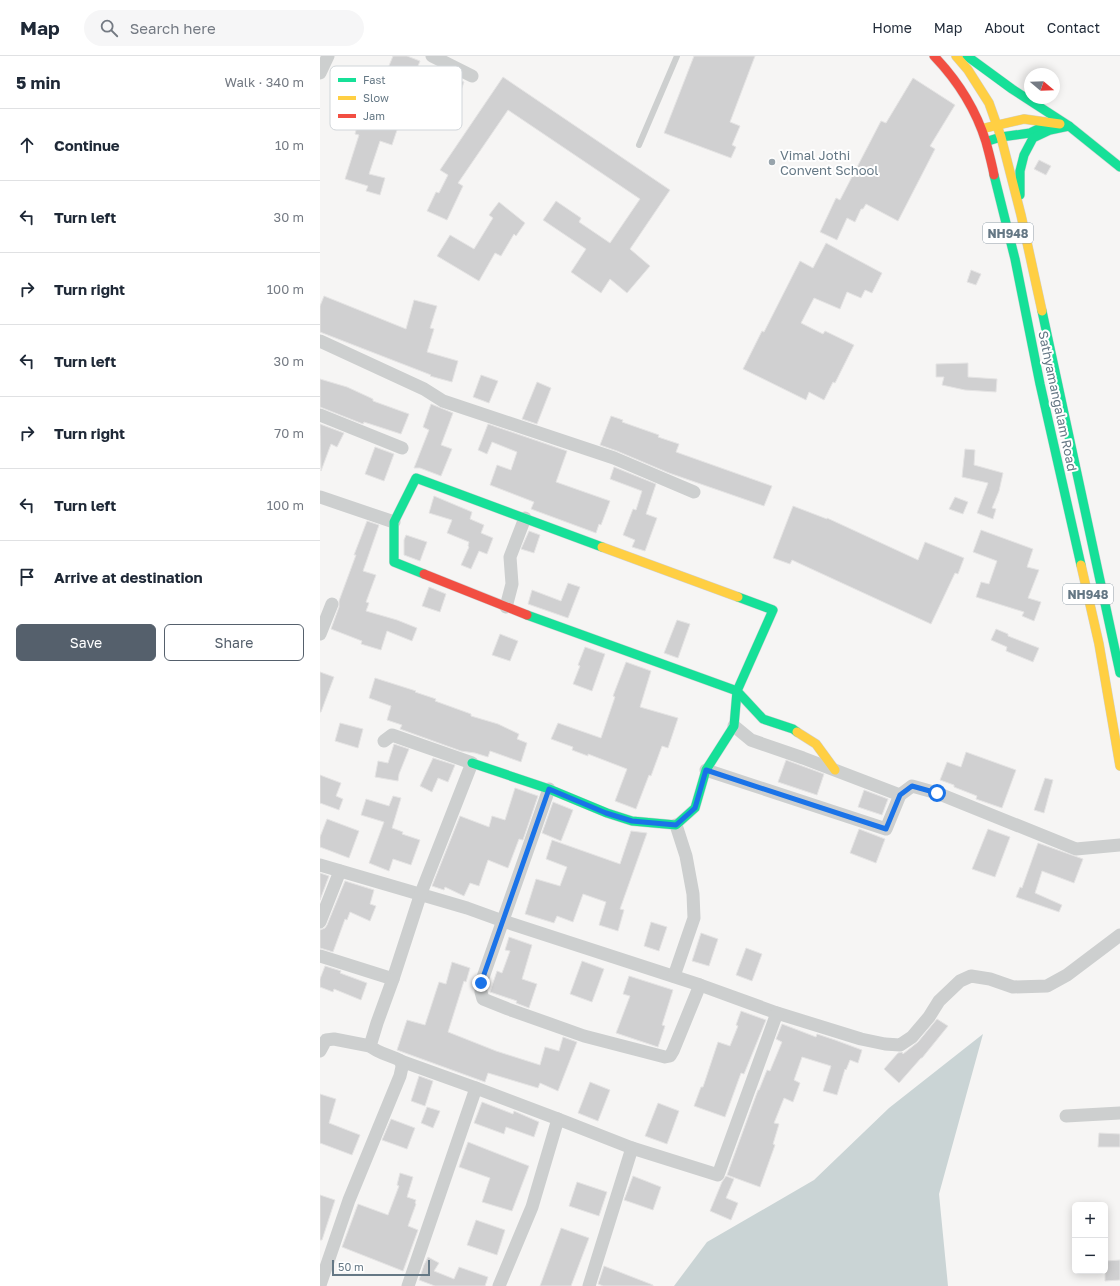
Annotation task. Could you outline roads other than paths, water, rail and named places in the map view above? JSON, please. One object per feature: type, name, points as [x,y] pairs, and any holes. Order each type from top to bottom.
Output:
[{"type":"main road","name":"Sathyamangalam Road","points":[[934,56],[953,79],[973,110],[986,142],[1015,260],[1040,384],[1099,644],[1120,766]]},
{"type":"main road","name":"Sathyamangalam Road","points":[[956,56],[968,70],[988,103],[1000,137],[1021,215],[1120,673]]},
{"type":"main road","points":[[967,56],[1012,89],[1069,126],[1120,167]]},
{"type":"main road","points":[[982,129],[1024,119],[1069,126]]},
{"type":"main road","points":[[986,142],[1000,137],[1030,133],[1050,124],[1069,126]]},
{"type":"main road","points":[[1021,215],[1019,190],[1020,171],[1024,154],[1033,138],[1050,130],[1069,126]]},
{"type":"main road","points":[[472,763],[549,789],[606,813],[632,821],[676,825],[695,808],[706,770],[734,726],[737,691],[773,610],[416,478],[394,522],[394,562],[506,607],[737,691],[763,719],[793,729],[816,744],[836,770]]},
{"type":"street","points":[[320,72],[328,56]]},
{"type":"street","points":[[432,56],[452,66]]},
{"type":"street","points":[[462,71],[472,76]]},
{"type":"street","points":[[320,341],[424,389],[443,401],[614,458],[694,492]]},
{"type":"street","points":[[320,415],[402,448]]},
{"type":"street","points":[[320,496],[394,522]]},
{"type":"street","points":[[506,607],[512,584],[510,557],[525,518]]},
{"type":"street","points":[[320,634],[332,604]]},
{"type":"street","points":[[734,726],[751,740],[836,770],[900,795]]},
{"type":"street","points":[[370,1046],[421,893],[472,763],[392,735],[384,741]]},
{"type":"street","points":[[706,770],[886,829],[900,795],[912,786],[937,793],[1076,849],[1120,846]]},
{"type":"street","points":[[549,789],[481,983],[483,999],[584,1036],[665,1057],[670,1056],[673,1052],[700,985]]},
{"type":"street","points":[[674,976],[694,918],[693,894],[686,856],[676,825]]},
{"type":"street","points":[[320,865],[421,893],[674,976],[777,1013],[885,1044],[900,1045],[912,1037],[929,1017],[939,1002],[960,981],[971,976],[990,979],[1014,987],[1047,986],[1067,974],[1120,935]]},
{"type":"street","points":[[320,922],[340,870]]},
{"type":"street","points":[[320,956],[393,980]]},
{"type":"street","points":[[320,1051],[326,1040],[334,1039],[370,1046],[375,1051],[632,1148],[718,1175],[777,1013]]},
{"type":"street","points":[[320,1285],[349,1200],[400,1076],[402,1067],[401,1061]]},
{"type":"street","points":[[408,1286],[476,1088]]},
{"type":"street","points":[[1066,1116],[1120,1113]]},
{"type":"street","points":[[499,1286],[532,1207],[558,1119]]},
{"type":"street","points":[[589,1286],[632,1148]]},
{"type":"lane","points":[[639,145],[678,56]]},
{"type":"place","name":"Vimal Jothi Convent School","points":[[772,162]]}]
